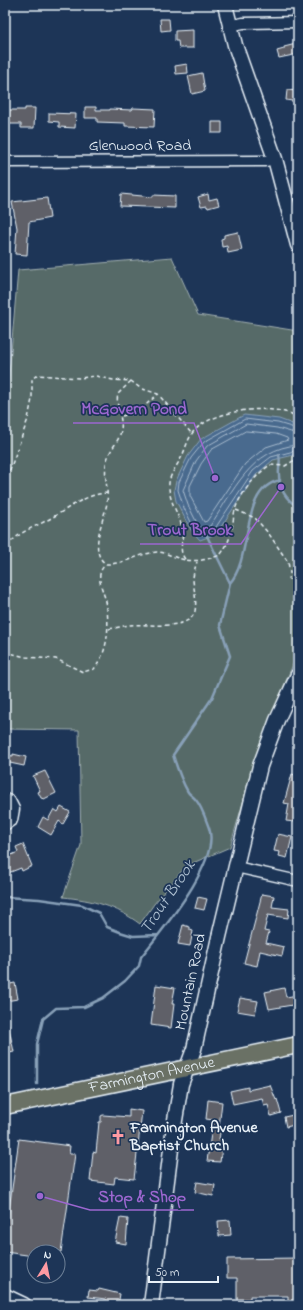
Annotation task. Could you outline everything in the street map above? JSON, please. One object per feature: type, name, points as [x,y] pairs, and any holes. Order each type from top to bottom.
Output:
[{"type":"main road","points":[[225,5],[229,26],[295,220],[298,245]]},
{"type":"main road","name":"Mountain Road","points":[[151,1305],[174,1126],[181,1084],[194,1049],[218,937],[265,752],[298,675]]},
{"type":"main road","name":"Farmington Avenue","points":[[5,1106],[298,1045]]},
{"type":"main road","points":[[5,1296],[24,1305]]},
{"type":"street","points":[[229,26],[243,23],[298,22]]},
{"type":"street","name":"Glenwood Road","points":[[5,162],[264,161],[275,159]]},
{"type":"street","points":[[5,799],[13,805],[14,814],[12,820],[5,825]]},
{"type":"street","points":[[236,867],[298,881]]},
{"type":"path","points":[[5,484],[26,427],[32,399],[32,382],[34,376],[43,374],[80,378],[96,376],[113,380],[131,381],[140,388],[158,394],[192,434]]},
{"type":"path","points":[[106,564],[100,558],[98,550],[99,534],[107,503],[107,461],[120,434],[122,416],[117,403],[118,394],[131,381]]},
{"type":"path","points":[[122,416],[138,412],[158,394]]},
{"type":"path","points":[[185,559],[181,549],[183,528],[172,505],[169,484],[192,434],[202,425],[213,419],[239,411],[278,409],[298,417]]},
{"type":"path","points":[[5,652],[26,657],[56,659],[76,670],[83,672],[90,670],[97,664],[106,645],[109,629],[107,606],[99,582],[100,572],[106,564],[117,563],[141,555],[160,552],[197,562],[220,555],[229,540],[236,510],[253,479],[270,465],[275,464],[285,466],[298,458]]},
{"type":"path","points":[[5,554],[10,542],[24,532],[55,516],[76,502],[98,494],[107,493]]},
{"type":"path","points":[[236,510],[255,518],[285,555],[289,567],[289,580]]},
{"type":"path","points":[[109,629],[129,625],[164,626],[188,621],[194,615],[195,609],[196,593],[193,578],[197,562]]},
{"type":"green space","points":[[172,257],[198,315],[298,331],[298,652],[260,744],[230,847],[186,866],[154,904],[140,924],[113,908],[94,902],[63,897],[81,845],[79,730],[5,729],[5,422],[18,270]]},
{"type":"water","points":[[244,415],[279,419],[298,426],[298,454],[273,460],[256,475],[216,534],[200,540],[191,530],[176,501],[174,490],[176,481],[188,456],[201,439]]},
{"type":"building","points":[[160,19],[169,19],[170,30],[161,31]]},
{"type":"building","points":[[193,30],[193,48],[179,48],[178,41],[175,41],[175,31]]},
{"type":"building","points":[[296,44],[298,54],[279,58],[277,51],[284,49],[284,47]]},
{"type":"building","points":[[187,64],[188,73],[176,74],[175,66]]},
{"type":"building","points":[[202,73],[205,91],[192,94],[188,76]]},
{"type":"building","points":[[287,90],[298,91],[298,102],[286,100]]},
{"type":"building","points":[[85,107],[96,107],[96,110],[132,110],[133,108],[155,109],[154,127],[125,126],[125,123],[97,122],[97,118],[85,118]]},
{"type":"building","points":[[25,108],[35,108],[34,128],[21,128],[21,124],[8,124],[9,110],[25,110]]},
{"type":"building","points":[[49,113],[76,114],[75,128],[59,127],[59,122],[49,121]]},
{"type":"building","points":[[212,122],[222,122],[222,133],[212,133]]},
{"type":"building","points":[[121,194],[153,197],[153,195],[175,196],[175,208],[120,206]]},
{"type":"building","points":[[208,194],[209,200],[217,198],[219,205],[208,208],[207,206],[201,207],[198,197]]},
{"type":"building","points":[[47,198],[50,218],[29,222],[27,255],[15,254],[17,228],[12,202]]},
{"type":"building","points":[[238,232],[242,250],[228,253],[227,246],[222,247],[221,239],[224,238],[224,235]]},
{"type":"building","points":[[13,754],[26,757],[24,766],[5,762],[5,755],[13,756]]},
{"type":"building","points":[[45,771],[56,793],[44,799],[41,798],[38,792],[40,791],[33,776]]},
{"type":"building","points":[[292,774],[298,776],[298,808],[295,822],[286,821],[289,804],[284,803]]},
{"type":"building","points":[[61,807],[70,812],[63,824],[59,821],[51,835],[38,827],[43,817],[48,820],[54,809],[58,812]]},
{"type":"building","points":[[278,834],[292,837],[287,858],[279,856],[280,852],[274,851]]},
{"type":"building","points":[[23,844],[32,866],[22,871],[21,868],[8,873],[5,866],[5,858],[18,852],[16,847]]},
{"type":"building","points":[[262,894],[274,896],[272,907],[289,909],[288,918],[268,915],[264,931],[269,932],[266,943],[284,947],[282,956],[260,951],[257,966],[244,963]]},
{"type":"building","points":[[198,897],[207,899],[204,910],[195,908]]},
{"type":"building","points":[[183,925],[190,927],[190,930],[193,931],[190,946],[178,944]]},
{"type":"building","points":[[15,983],[18,999],[5,1001],[5,985]]},
{"type":"building","points":[[156,985],[175,988],[172,1004],[174,1004],[171,1028],[151,1025]]},
{"type":"building","points":[[284,988],[286,997],[298,995],[298,1004],[269,1009],[265,992]]},
{"type":"building","points":[[240,998],[258,1001],[255,1014],[237,1011]]},
{"type":"building","points":[[5,1024],[8,1024],[14,1052],[5,1054]]},
{"type":"building","points":[[270,1085],[276,1100],[277,1099],[281,1113],[271,1116],[268,1105],[264,1106],[262,1098],[233,1104],[230,1091],[248,1087],[248,1090]]},
{"type":"building","points":[[208,1100],[222,1102],[219,1139],[223,1140],[220,1162],[207,1161],[213,1120],[206,1119]]},
{"type":"building","name":"Farmington Avenue Baptist Church","points":[[129,1109],[142,1111],[134,1179],[115,1177],[114,1184],[90,1181],[93,1152],[96,1153],[101,1116],[129,1117]]},
{"type":"building","points":[[298,1114],[298,1124],[286,1127],[284,1117]]},
{"type":"building","points":[[19,1139],[70,1146],[69,1154],[75,1154],[62,1244],[26,1244],[26,1255],[5,1252],[5,1238]]},
{"type":"building","points":[[197,1182],[215,1185],[213,1196],[195,1192]]},
{"type":"building","points":[[120,1218],[128,1219],[126,1244],[115,1242]]},
{"type":"building","points":[[230,1220],[231,1235],[219,1236],[218,1221]]},
{"type":"building","points":[[298,1258],[298,1305],[288,1305],[288,1296],[250,1296],[250,1299],[237,1299],[237,1278],[227,1278],[227,1259]]},
{"type":"building","points":[[99,1289],[120,1294],[118,1305],[105,1305],[106,1299],[88,1297],[89,1290],[98,1291]]},
{"type":"waterway","name":"Trout Brook","points":[[279,455],[280,485],[284,494],[298,507]]},
{"type":"waterway","points":[[230,583],[237,571],[242,556],[252,509],[258,496],[267,486],[280,480]]},
{"type":"waterway","name":"Trout Brook","points":[[37,1084],[37,1044],[43,1019],[56,1008],[84,1007],[103,998],[125,981],[139,966],[141,957],[187,896],[206,859],[210,842],[209,828],[200,806],[188,792],[183,783],[173,755],[212,698],[230,656],[220,625],[230,583],[206,534]]},
{"type":"waterway","points":[[5,897],[39,899],[82,905],[99,913],[107,927],[133,936],[158,935]]},
{"type":"place","name":"McGovern Pond","points":[[215,478]]},
{"type":"place","name":"Trout Brook","points":[[281,487]]},
{"type":"place","name":"Farmington Avenue Baptist Church","points":[[118,1137]]},
{"type":"place","name":"Stop & Shop","points":[[40,1196]]}]
